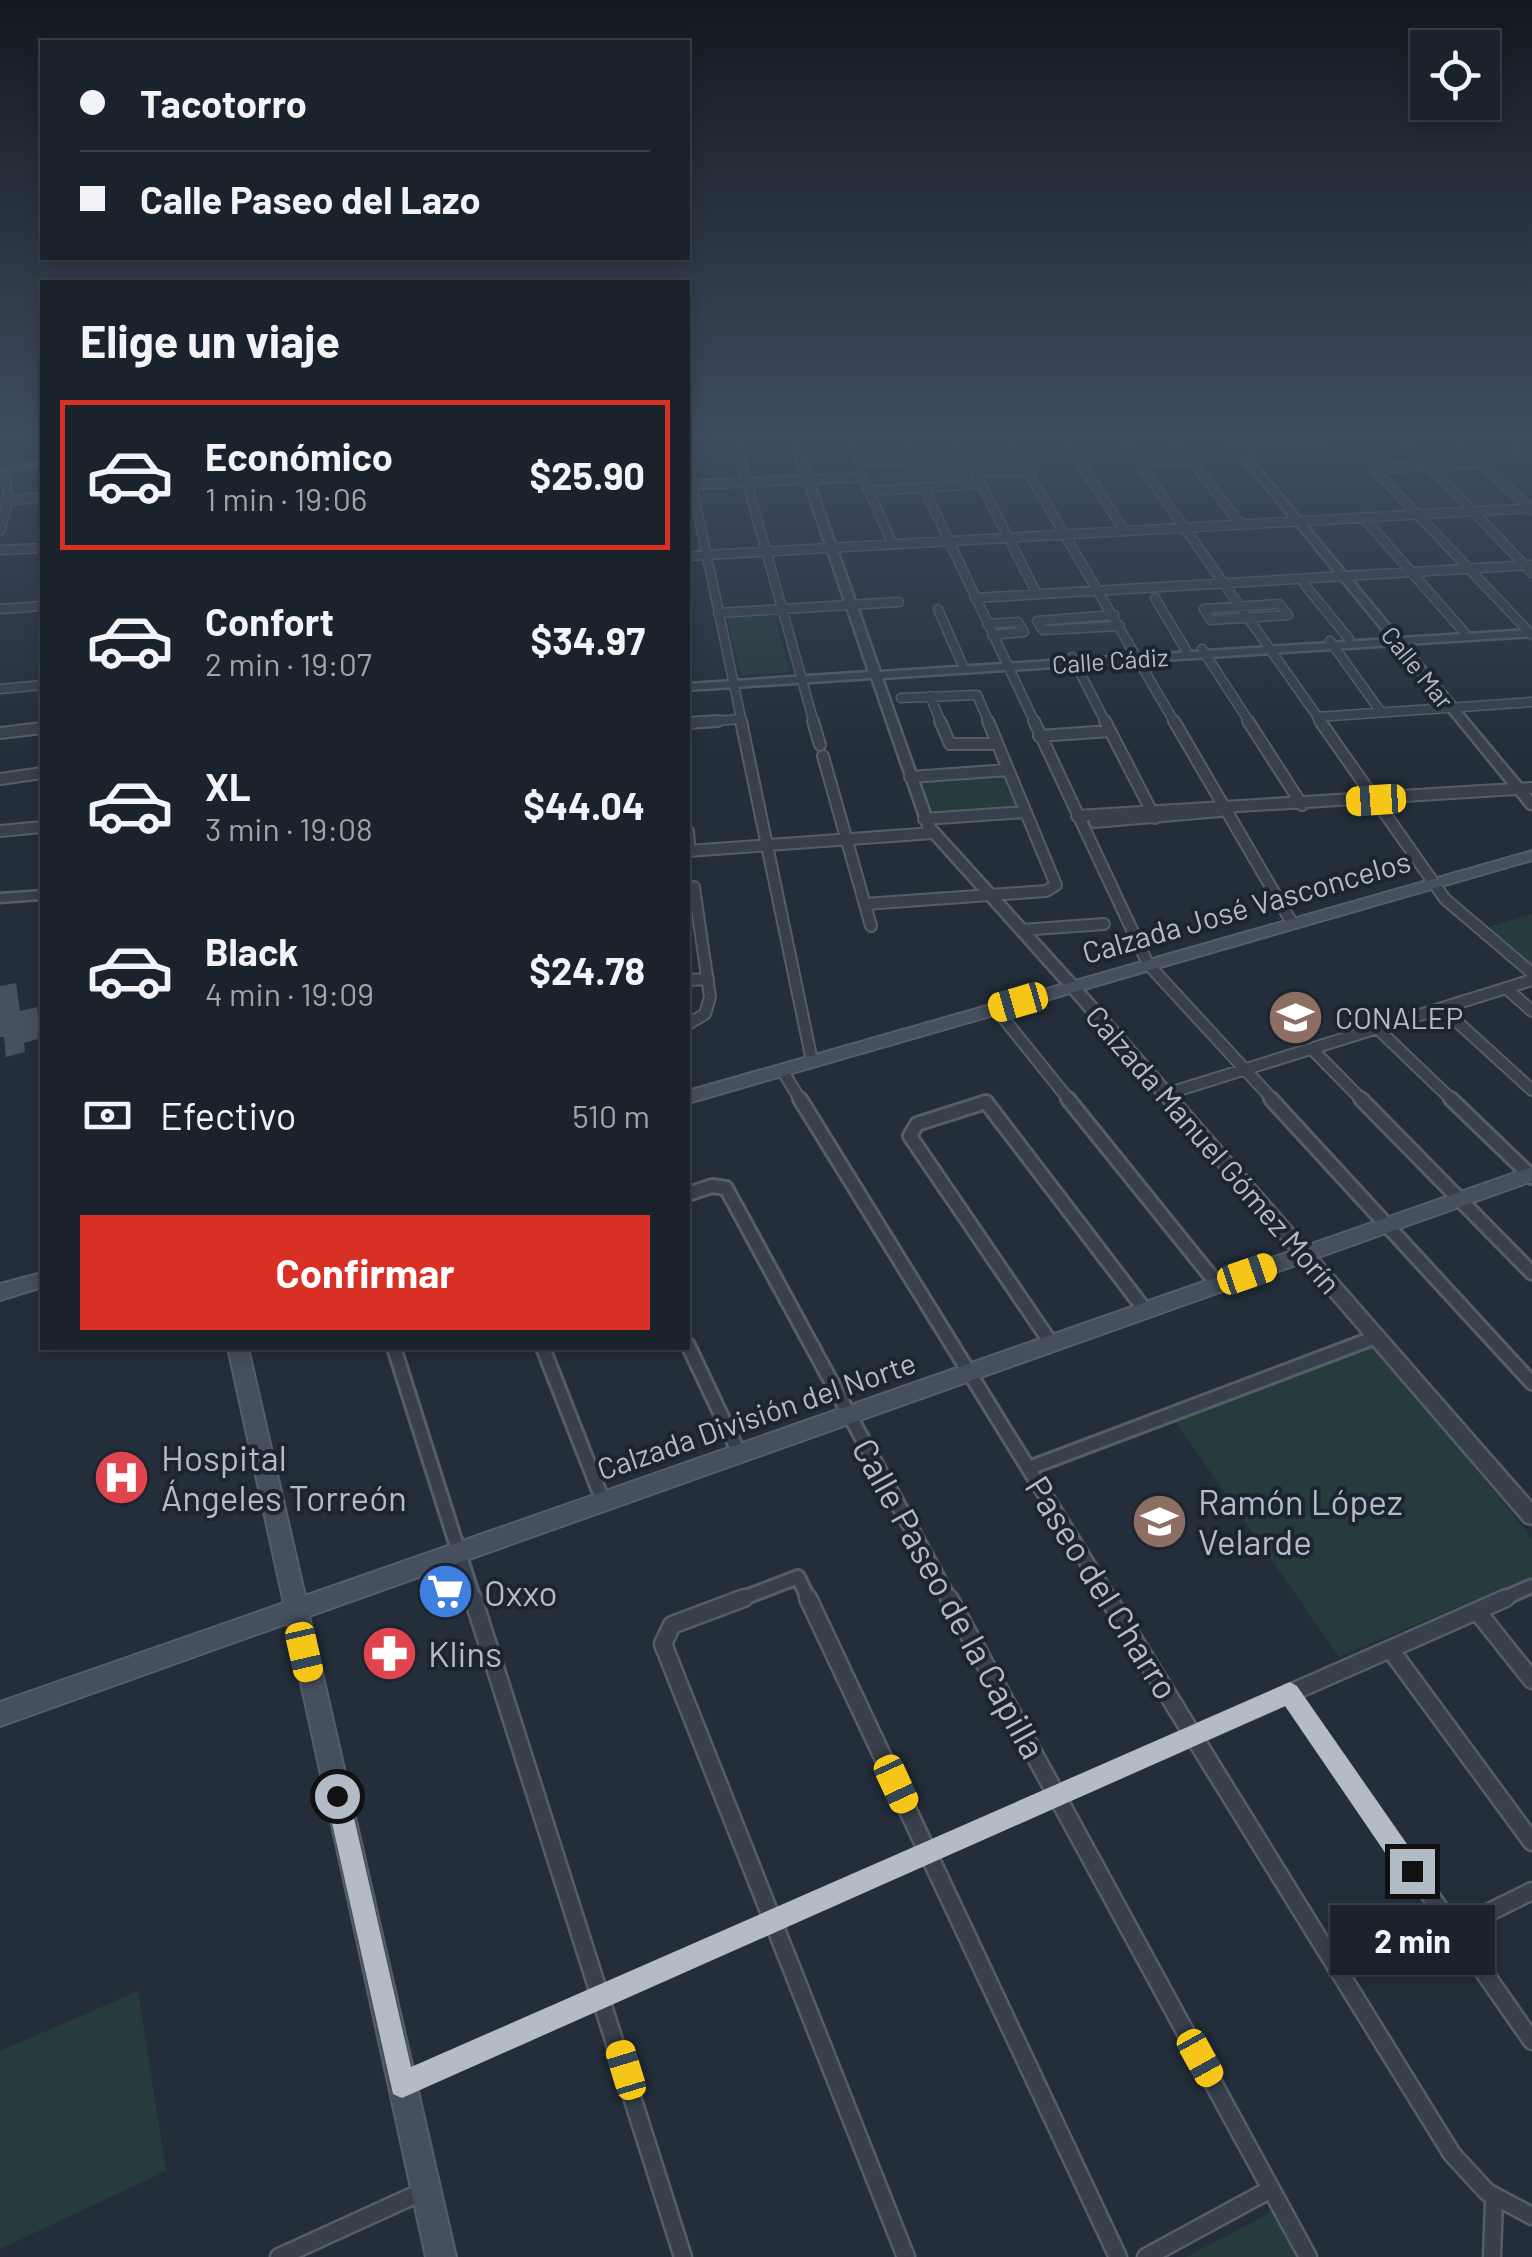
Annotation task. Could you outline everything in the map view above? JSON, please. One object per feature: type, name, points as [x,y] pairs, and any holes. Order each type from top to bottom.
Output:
[{"type":"main road","name":"Calzada José Vasconcelos","points":[[690,1096],[1532,855]]},
{"type":"main road","name":"Calzada División del Norte","points":[[0,1714],[1531,1176]]},
{"type":"main road","points":[[0,1292],[40,1281]]},
{"type":"main road","points":[[238,1350],[441,2257]]},
{"type":"street","points":[[703,541],[812,1061]]},
{"type":"street","points":[[763,541],[871,926]]},
{"type":"street","name":"Calzada Manuel Gómez Morín","points":[[830,541],[928,826],[1073,987],[1532,1516]]},
{"type":"street","points":[[690,558],[974,541]]},
{"type":"street","points":[[1009,541],[1037,594]]},
{"type":"street","points":[[1070,541],[1292,923]]},
{"type":"street","points":[[1193,541],[1445,899],[1532,972]]},
{"type":"street","name":"Calle Mar","points":[[1320,541],[1528,789],[1532,805]]},
{"type":"street","points":[[1384,541],[1464,632]]},
{"type":"street","points":[[1443,541],[1530,631]]},
{"type":"street","points":[[1503,541],[1532,573]]},
{"type":"street","points":[[833,549],[949,543]]},
{"type":"street","points":[[949,543],[1148,964],[1532,1383]]},
{"type":"street","points":[[0,550],[40,548]]},
{"type":"street","points":[[975,598],[1528,565]]},
{"type":"street","points":[[1305,585],[1349,639]]},
{"type":"street","points":[[1155,598],[1186,650]]},
{"type":"street","points":[[718,613],[899,602]]},
{"type":"street","points":[[1279,604],[1288,615],[1247,618],[1211,620],[1204,609],[1279,604]]},
{"type":"street","points":[[0,609],[40,606]]},
{"type":"street","points":[[938,609],[962,664]]},
{"type":"street","points":[[1114,615],[1038,620],[1043,630],[1120,626]]},
{"type":"street","points":[[987,624],[1018,622],[1024,632],[992,634]]},
{"type":"street","name":"Calle Cádiz","points":[[1331,643],[1530,631]]},
{"type":"street","name":"Calle Cádiz","points":[[690,684],[1530,631]]},
{"type":"street","points":[[1331,643],[1381,712]]},
{"type":"street","name":"Calle Cádiz","points":[[1137,656],[1186,650],[1203,652]]},
{"type":"street","points":[[1203,652],[1302,804]]},
{"type":"street","points":[[1074,660],[1153,814]]},
{"type":"street","name":"Calle Cádiz","points":[[875,672],[1006,664]]},
{"type":"street","points":[[0,689],[40,685]]},
{"type":"street","points":[[865,904],[1046,891],[1056,884],[974,693],[901,698]]},
{"type":"street","points":[[930,696],[950,744],[997,744]]},
{"type":"street","points":[[1317,716],[1531,704]]},
{"type":"street","points":[[690,722],[740,719]]},
{"type":"street","points":[[0,732],[40,728]]},
{"type":"street","points":[[1039,736],[1110,731]]},
{"type":"street","points":[[910,777],[1008,770]]},
{"type":"street","points":[[0,779],[40,772]]},
{"type":"street","points":[[1079,819],[1528,789]]},
{"type":"street","points":[[690,846],[846,836],[1026,812]]},
{"type":"street","points":[[0,832],[40,828]]},
{"type":"street","points":[[690,1023],[709,1006],[694,887]]},
{"type":"street","points":[[0,898],[40,894]]},
{"type":"street","points":[[1021,930],[1104,924]]},
{"type":"street","points":[[690,980],[708,979]]},
{"type":"street","points":[[1166,1094],[1532,980]]},
{"type":"street","points":[[1506,988],[1532,1011]]},
{"type":"street","points":[[1442,1008],[1532,1090]]},
{"type":"street","points":[[996,1009],[1218,1285]]},
{"type":"street","points":[[1377,1028],[1531,1176]]},
{"type":"street","points":[[1312,1049],[1532,1273]]},
{"type":"street","name":"Paseo del Charro","points":[[782,1070],[1452,2154],[1475,2185],[1494,2200]]},
{"type":"street","points":[[1051,1343],[910,1136],[917,1124],[986,1102],[1145,1310]]},
{"type":"street","name":"Calle Paseo de la Capilla","points":[[690,1193],[712,1186],[726,1188],[1308,2257]]},
{"type":"street","points":[[1028,1468],[1376,1337]]},
{"type":"street","points":[[395,1350],[604,1996],[683,2257]]},
{"type":"street","points":[[544,1350],[604,1500]]},
{"type":"street","points":[[690,1350],[738,1453]]},
{"type":"street","points":[[906,2257],[664,1644],[672,1626],[798,1577],[1118,2257]]},
{"type":"street","points":[[402,2084],[1532,1586]]},
{"type":"street","points":[[1477,1610],[1532,1680]]},
{"type":"street","points":[[1390,1648],[1532,1842]]},
{"type":"street","points":[[1290,1693],[1532,2041]]},
{"type":"street","points":[[1452,1930],[1532,1891]]},
{"type":"street","points":[[279,2257],[426,2190]]},
{"type":"street","points":[[1146,2257],[1271,2190]]},
{"type":"street","points":[[1492,2257],[1494,2200],[1532,2216]]},
{"type":"green space","points":[[774,615],[790,672],[741,675],[727,618]]},
{"type":"green space","points":[[1007,772],[1023,811],[927,817],[913,778]]},
{"type":"green space","points":[[1532,914],[1532,970],[1483,929]]},
{"type":"green space","points":[[1374,1344],[1532,1538],[1532,1576],[1339,1657],[1175,1421]]},
{"type":"green space","points":[[138,1991],[166,2171],[0,2249],[0,2051]]},
{"type":"green space","points":[[1275,2210],[1301,2257],[1186,2257]]},
{"type":"building","points":[[16,983],[20,1011],[37,1007],[40,1030],[40,1038],[24,1043],[25,1052],[6,1057],[4,1037],[0,1037],[0,986]]},
{"type":"place","name":"CONALEP","points":[[1296,1017]]},
{"type":"place","name":"Hospital Ángeles Torreón","points":[[122,1477]]},
{"type":"place","name":"Ramón López Velarde","points":[[1159,1521]]},
{"type":"place","name":"Oxxo","points":[[445,1592]]},
{"type":"place","name":"Klins","points":[[389,1653]]},
{"type":"route","points":[[337,1796],[402,2084],[1290,1693],[1412,1871]]}]
